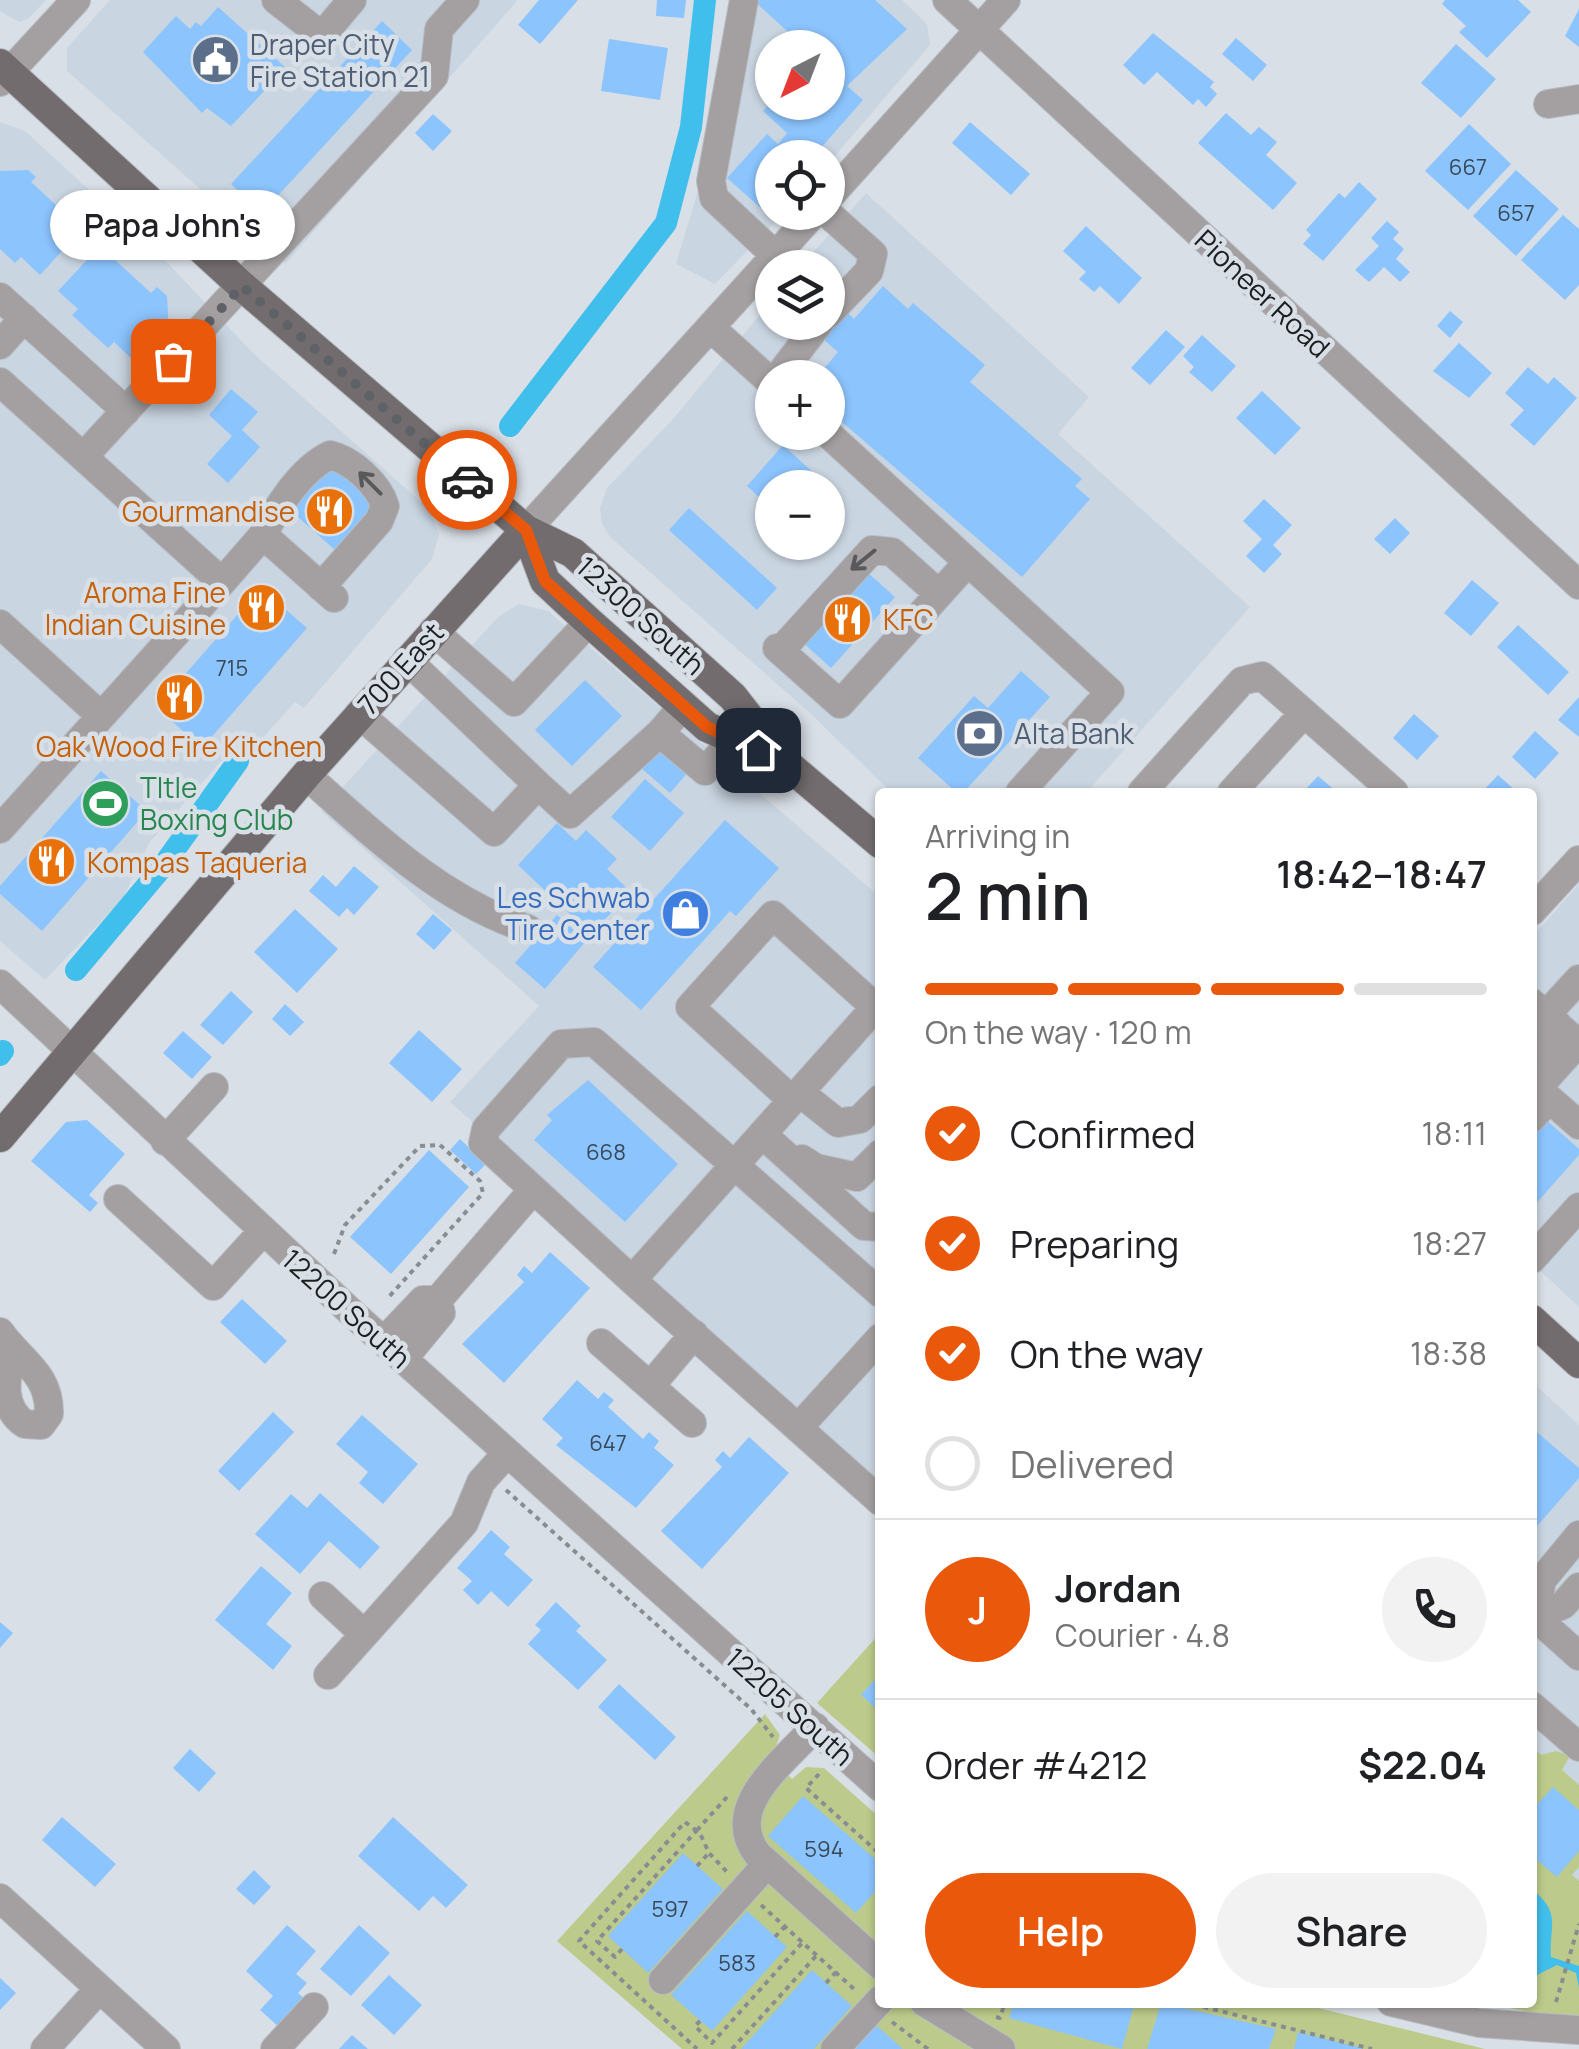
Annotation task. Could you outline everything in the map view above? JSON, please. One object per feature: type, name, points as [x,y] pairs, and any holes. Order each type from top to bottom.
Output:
[{"type":"main road","name":"12300 South","points":[[3,73],[242,286],[526,530],[573,553],[733,697],[782,760],[875,839]]},
{"type":"main road","name":"12300 South","points":[[526,530],[545,581],[589,622],[707,727],[782,760]]},
{"type":"main road","name":"700 East","points":[[0,1137],[358,714],[526,530]]},
{"type":"main road","points":[[1537,1325],[1579,1364]]},
{"type":"street","points":[[3,73],[76,0]]},
{"type":"street","points":[[276,0],[318,32],[326,31],[352,0]]},
{"type":"street","points":[[83,457],[434,76],[439,28],[464,0]]},
{"type":"street","points":[[744,0],[710,181],[714,198],[770,250]]},
{"type":"street","name":"Pioneer Road","points":[[947,0],[1579,585]]},
{"type":"street","points":[[845,179],[1006,0]]},
{"type":"street","points":[[1548,104],[1579,99]]},
{"type":"street","points":[[845,229],[873,254],[869,271],[845,296]]},
{"type":"street","name":"700 East","points":[[781,250],[798,230]]},
{"type":"street","name":"700 East","points":[[526,530],[755,280]]},
{"type":"street","points":[[0,297],[126,411]]},
{"type":"street","points":[[0,345],[24,318]]},
{"type":"street","points":[[712,329],[755,364]]},
{"type":"street","points":[[791,360],[806,340]]},
{"type":"street","points":[[0,382],[222,582]]},
{"type":"street","points":[[845,449],[1110,692],[1024,788]]},
{"type":"street","points":[[0,828],[222,582],[263,534],[276,509],[316,464],[330,455],[347,462],[381,494],[385,506],[379,521],[327,592],[263,534]]},
{"type":"street","points":[[938,594],[892,552],[872,550],[779,649],[840,704],[968,562]]},
{"type":"street","points":[[433,631],[514,702],[589,622]]},
{"type":"street","points":[[0,624],[101,716]]},
{"type":"street","points":[[407,660],[570,814],[660,733],[683,706]]},
{"type":"street","points":[[1146,788],[1242,681],[1262,676],[1390,788]]},
{"type":"street","points":[[1236,788],[1304,712]]},
{"type":"street","points":[[358,714],[494,832],[538,784]]},
{"type":"street","points":[[660,733],[705,771],[734,739]]},
{"type":"street","points":[[306,775],[430,880],[472,908],[528,929]]},
{"type":"street","points":[[1537,906],[1579,860]]},
{"type":"street","points":[[875,1001],[773,915],[690,1007],[796,1096],[838,1123],[860,1119],[875,1105]]},
{"type":"street","points":[[1579,979],[1559,1026],[1538,1100],[1579,1125]]},
{"type":"street","name":"12200 South","points":[[0,984],[72,1056],[700,1626]]},
{"type":"street","points":[[632,1280],[875,1007]]},
{"type":"street","points":[[1537,1049],[1559,1026]]},
{"type":"street","points":[[875,1288],[594,1042],[561,1044],[486,1129],[482,1142],[532,1190],[875,1497]]},
{"type":"street","points":[[165,1141],[214,1087]]},
{"type":"street","points":[[764,1131],[811,1166],[848,1177],[857,1176],[875,1159]]},
{"type":"street","points":[[764,1131],[864,1226],[875,1227]]},
{"type":"street","points":[[393,1350],[441,1313],[438,1300],[532,1190]]},
{"type":"street","points":[[118,1199],[214,1286],[263,1231]]},
{"type":"street","points":[[651,1385],[694,1334]]},
{"type":"street","points":[[602,1343],[692,1423]]},
{"type":"street","points":[[798,1428],[875,1343]]},
{"type":"street","points":[[328,1675],[464,1524],[481,1482],[507,1453]]},
{"type":"street","points":[[1537,1602],[1542,1580],[1579,1535]]},
{"type":"street","points":[[1537,1614],[1563,1605],[1579,1587]]},
{"type":"street","points":[[322,1596],[364,1634]]},
{"type":"street","points":[[1537,1618],[1579,1656]]},
{"type":"street","name":"12205 South","points":[[700,1626],[875,1781]]},
{"type":"street","points":[[1538,1720],[1579,1748]]},
{"type":"street","points":[[815,1727],[746,1810],[746,1834],[768,1864],[875,1961]]},
{"type":"street","points":[[663,1980],[768,1864]]},
{"type":"street","points":[[0,1898],[166,2049]]},
{"type":"street","points":[[45,2049],[99,1989]]},
{"type":"street","points":[[276,2049],[314,2007]]},
{"type":"street","points":[[835,2049],[875,2007]]},
{"type":"street","points":[[934,2008],[1001,2049]]},
{"type":"street","points":[[1417,2008],[1478,2023],[1579,2030]]},
{"type":"street","points":[[1478,2023],[1534,2049]]},
{"type":"path","points":[[334,1254],[345,1226],[420,1146],[440,1145],[480,1180],[483,1193],[385,1302]]},
{"type":"path","points":[[497,1484],[752,1709],[771,1730],[772,1748]]},
{"type":"path","points":[[819,1774],[806,1788],[875,1850]]},
{"type":"path","points":[[622,1949],[615,1957],[597,1941],[697,1830],[685,1822],[579,1941],[698,2049]]},
{"type":"path","points":[[697,1866],[709,1853]]},
{"type":"path","points":[[759,1902],[875,2003]]},
{"type":"path","points":[[1553,2011],[1579,1924]]},
{"type":"path","points":[[775,1937],[784,1927]]},
{"type":"path","points":[[700,2021],[695,2026],[712,2043],[802,1943]]},
{"type":"path","points":[[732,2049],[752,2032],[817,1956]]},
{"type":"path","points":[[826,1983],[836,1972]]},
{"type":"path","points":[[759,1978],[766,1984]]},
{"type":"path","points":[[880,2008],[928,2049]]},
{"type":"path","points":[[1208,2008],[1372,2049]]},
{"type":"path","points":[[908,2049],[916,2040]]},
{"type":"shaded area","points":[[0,0],[46,0],[28,19],[19,22],[0,11]]},
{"type":"shaded area","points":[[110,0],[517,1],[285,264],[67,71],[67,48]]},
{"type":"shaded area","points":[[733,0],[902,0],[927,24],[930,45],[845,144],[845,140],[755,140],[755,230],[767,230],[715,284],[676,264],[699,187]]},
{"type":"shaded area","points":[[0,122],[25,131],[160,255],[254,354],[429,509],[439,535],[432,559],[304,708],[295,702],[243,760],[231,750],[149,843],[123,898],[45,980],[0,941]]},
{"type":"shaded area","points":[[866,193],[1089,397],[1058,434],[1250,607],[1091,788],[887,788],[810,713],[610,537],[602,524],[600,508],[607,488],[674,418],[755,320],[755,340],[845,340],[845,250],[815,250],[833,230],[845,230],[845,217]]},
{"type":"shaded area","points":[[519,604],[548,611],[875,893],[875,1480],[450,1102],[539,1006],[321,811],[498,617]]},
{"type":"shaded area","points":[[1579,884],[1579,1307],[1537,1268],[1537,931]]},
{"type":"shaded area","points":[[1537,1387],[1579,1425],[1579,1926],[1537,1887]]},
{"type":"green space","points":[[875,1639],[875,1754],[817,1703]]},
{"type":"green space","points":[[765,1714],[780,1735],[772,1759],[792,1779],[806,1767],[824,1768],[875,1814],[875,2008],[1318,2008],[1485,2049],[682,2049],[557,1941]]},
{"type":"green space","points":[[1537,1751],[1541,1755],[1556,1751],[1570,1756],[1562,1770],[1579,1785],[1579,1867],[1572,1875],[1579,1881],[1579,2022],[1510,2008],[1537,2008]]},
{"type":"water","points":[[1537,1894],[1551,1914],[1551,1957],[1579,1966],[1579,1988],[1576,1973],[1557,1965],[1537,1975]]},
{"type":"building","points":[[539,0],[578,0],[540,44],[518,25]]},
{"type":"building","points":[[657,0],[686,0],[684,18],[656,16]]},
{"type":"building","points":[[753,0],[875,0],[907,29],[847,86],[863,100],[828,140],[781,140],[787,133],[773,120],[845,120],[845,30],[786,30]]},
{"type":"building","points":[[1445,0],[1518,0],[1531,12],[1487,58],[1459,32],[1466,26],[1442,4]]},
{"type":"building","name":"Draper City Fire Station 21","points":[[218,7],[286,68],[231,126],[207,108],[202,113],[143,52],[176,16],[190,29],[196,22],[201,26]]},
{"type":"building","points":[[1579,9],[1579,47],[1565,36]]},
{"type":"building","points":[[382,21],[412,50],[261,214],[231,184]]},
{"type":"building","points":[[1153,33],[1214,82],[1210,87],[1217,94],[1206,107],[1198,99],[1193,105],[1157,72],[1144,85],[1123,65]]},
{"type":"building","points":[[1236,38],[1267,65],[1253,81],[1222,54]]},
{"type":"building","points":[[609,39],[668,48],[660,100],[601,91]]},
{"type":"building","points":[[1456,44],[1496,79],[1461,118],[1421,83]]},
{"type":"building","points":[[1226,113],[1251,135],[1259,127],[1277,142],[1266,155],[1297,183],[1273,210],[1198,143]]},
{"type":"building","points":[[433,114],[452,131],[433,151],[415,133]]},
{"type":"building","points":[[970,122],[1030,174],[1011,195],[952,143]]},
{"type":"building","points":[[1469,124],[1511,164],[1468,210],[1425,171]]},
{"type":"building","points":[[755,147],[755,203],[727,178]]},
{"type":"building","points":[[28,170],[36,177],[31,182],[82,229],[40,275],[21,257],[15,263],[0,249],[0,171]]},
{"type":"building","points":[[1516,170],[1559,209],[1516,256],[1473,216]]},
{"type":"building","points":[[1359,182],[1377,199],[1323,261],[1303,244],[1311,235],[1306,230],[1339,193],[1345,198]]},
{"type":"building","points":[[1563,215],[1579,229],[1579,285],[1565,300],[1521,260]]},
{"type":"building","points":[[1387,221],[1399,232],[1393,239],[1404,249],[1396,259],[1410,272],[1400,282],[1384,267],[1369,282],[1355,270],[1379,246],[1371,238]]},
{"type":"building","points":[[1086,226],[1142,278],[1119,304],[1100,286],[1094,292],[1079,279],[1086,272],[1063,251]]},
{"type":"building","points":[[100,246],[151,293],[157,287],[167,296],[169,333],[159,343],[153,338],[133,360],[114,342],[108,348],[72,315],[78,309],[58,291]]},
{"type":"building","points":[[883,286],[908,309],[913,303],[985,365],[970,382],[1082,479],[1075,486],[1090,499],[1022,577],[845,425],[845,360],[831,360],[838,352],[824,340],[845,340],[845,314],[854,319]]},
{"type":"building","points":[[1450,311],[1463,322],[1450,338],[1437,326]]},
{"type":"building","points":[[1166,330],[1185,347],[1150,385],[1131,368]]},
{"type":"building","points":[[1202,335],[1236,366],[1212,392],[1189,372],[1194,367],[1183,356]]},
{"type":"building","points":[[1459,343],[1492,373],[1469,398],[1433,371]]},
{"type":"building","points":[[1528,367],[1548,384],[1554,377],[1577,398],[1534,446],[1510,425],[1524,410],[1505,393]]},
{"type":"building","points":[[231,389],[258,412],[242,430],[260,447],[228,483],[207,464],[232,436],[209,415]]},
{"type":"building","points":[[1262,391],[1301,428],[1275,455],[1236,418]]},
{"type":"building","points":[[779,450],[788,450],[810,470],[761,470]]},
{"type":"building","points":[[332,464],[377,506],[336,551],[290,510]]},
{"type":"building","points":[[755,477],[755,493],[747,486]]},
{"type":"building","points":[[1264,499],[1292,525],[1273,545],[1282,554],[1264,573],[1246,556],[1262,539],[1243,521]]},
{"type":"building","points":[[689,508],[777,588],[757,610],[669,530]]},
{"type":"building","points":[[1395,518],[1410,533],[1390,554],[1374,539]]},
{"type":"building","name":"KFC","points":[[865,570],[895,597],[831,668],[800,640]]},
{"type":"building","points":[[1472,580],[1499,603],[1471,636],[1444,613]]},
{"type":"building","points":[[261,588],[307,628],[202,748],[156,707]]},
{"type":"building","points":[[1518,625],[1569,672],[1548,695],[1497,647]]},
{"type":"building","name":"Alta Bank","points":[[1021,671],[1050,697],[968,788],[952,788],[918,758],[974,696],[988,708]]},
{"type":"building","points":[[585,680],[622,716],[572,766],[535,730]]},
{"type":"building","points":[[1579,697],[1579,737],[1558,720]]},
{"type":"building","points":[[1414,714],[1439,736],[1417,760],[1393,738]]},
{"type":"building","points":[[1535,731],[1559,753],[1535,779],[1512,757]]},
{"type":"building","points":[[661,745],[690,770],[670,793],[641,768]]},
{"type":"building","points":[[101,771],[147,811],[42,931],[0,894],[0,886]]},
{"type":"building","points":[[1498,775],[1513,788],[1486,788]]},
{"type":"building","points":[[1318,776],[1332,788],[1307,788]]},
{"type":"building","points":[[645,779],[684,813],[650,851],[611,817]]},
{"type":"building","name":"Les Schwab Tire Center","points":[[725,820],[779,868],[736,916],[730,911],[641,1010],[593,967]]},
{"type":"building","points":[[557,823],[576,841],[586,830],[617,859],[607,869],[631,892],[591,934],[518,865]]},
{"type":"building","points":[[354,866],[379,887],[354,915],[347,908],[339,917],[309,891],[323,875],[336,887]]},
{"type":"building","points":[[295,909],[338,949],[297,993],[254,952]]},
{"type":"building","points":[[433,914],[452,930],[434,950],[416,934]]},
{"type":"building","points":[[557,915],[586,941],[545,989],[515,963]]},
{"type":"building","points":[[231,991],[253,1012],[223,1045],[200,1025]]},
{"type":"building","points":[[285,1004],[304,1022],[290,1036],[272,1019]]},
{"type":"building","points":[[419,1030],[462,1069],[432,1102],[389,1063]]},
{"type":"building","points":[[183,1031],[212,1057],[192,1079],[163,1053]]},
{"type":"building","points":[[588,1080],[678,1164],[625,1222],[534,1140],[552,1120],[547,1115]]},
{"type":"building","points":[[1544,1118],[1579,1149],[1579,1155],[1537,1202],[1537,1126]]},
{"type":"building","points":[[87,1120],[125,1154],[89,1195],[98,1203],[90,1212],[31,1161],[66,1122]]},
{"type":"building","points":[[460,1139],[486,1164],[476,1174],[450,1150]]},
{"type":"building","points":[[429,1150],[469,1187],[391,1274],[350,1237]]},
{"type":"building","points":[[550,1252],[590,1288],[504,1383],[462,1344],[524,1282],[517,1275],[524,1266],[532,1273]]},
{"type":"building","points":[[242,1299],[287,1341],[265,1364],[220,1322]]},
{"type":"building","points":[[577,1380],[598,1399],[604,1392],[614,1400],[608,1407],[643,1439],[649,1432],[659,1441],[654,1448],[674,1465],[636,1508],[556,1445],[563,1438],[542,1419]]},
{"type":"building","points":[[273,1412],[294,1432],[239,1491],[218,1471]]},
{"type":"building","points":[[362,1415],[418,1464],[383,1504],[359,1483],[368,1472],[336,1444]]},
{"type":"building","points":[[1537,1432],[1579,1468],[1579,1478],[1537,1526]]},
{"type":"building","points":[[749,1437],[789,1473],[702,1569],[661,1531],[722,1467],[715,1460],[723,1451],[730,1458]]},
{"type":"building","points":[[320,1493],[380,1547],[360,1569],[329,1541],[300,1574],[255,1534],[291,1494],[307,1508]]},
{"type":"building","points":[[491,1530],[510,1547],[504,1554],[533,1580],[508,1607],[491,1591],[478,1605],[463,1590],[472,1581],[457,1568]]},
{"type":"building","points":[[261,1566],[292,1593],[266,1624],[292,1646],[273,1670],[215,1620]]},
{"type":"building","points":[[556,1602],[581,1626],[576,1631],[607,1660],[578,1690],[528,1644],[541,1630],[535,1625]]},
{"type":"building","points":[[0,1622],[13,1633],[0,1648]]},
{"type":"building","points":[[875,1680],[875,1708],[861,1695]]},
{"type":"building","points":[[619,1684],[676,1737],[655,1760],[598,1707]]},
{"type":"building","points":[[190,1749],[216,1773],[199,1792],[173,1768]]},
{"type":"building","points":[[1553,1787],[1579,1810],[1579,1851],[1557,1877],[1537,1860],[1537,1805]]},
{"type":"building","points":[[803,1796],[875,1859],[875,1892],[856,1913],[768,1836]]},
{"type":"building","points":[[62,1817],[116,1864],[95,1887],[42,1840]]},
{"type":"building","points":[[393,1817],[468,1885],[446,1908],[433,1896],[419,1911],[358,1856]]},
{"type":"building","points":[[683,1853],[723,1889],[648,1973],[608,1936]]},
{"type":"building","points":[[254,1870],[271,1887],[254,1905],[236,1889]]},
{"type":"building","points":[[747,1911],[787,1947],[712,2031],[671,1995]]},
{"type":"building","points":[[287,1925],[316,1951],[296,1974],[307,1983],[298,1993],[305,1999],[279,2027],[260,2010],[273,1996],[246,1971]]},
{"type":"building","points":[[359,1925],[390,1953],[351,1996],[320,1969]]},
{"type":"building","points":[[812,1970],[852,2006],[814,2049],[741,2049]]},
{"type":"building","points":[[389,1975],[422,2005],[394,2035],[361,2005]]},
{"type":"building","points":[[0,1978],[16,1993],[0,2010]]},
{"type":"building","points":[[1012,2008],[1133,2008],[1122,2049],[1009,2018]]},
{"type":"building","points":[[1159,2008],[1183,2008],[1276,2029],[1269,2049],[1147,2049]]},
{"type":"building","points":[[876,2025],[903,2049],[855,2049]]},
{"type":"building","points":[[1298,2032],[1362,2048],[1362,2049],[1294,2049]]},
{"type":"building","points":[[352,2035],[368,2049],[339,2049]]},
{"type":"waterway","points":[[510,426],[666,223],[691,127],[705,0]]},
{"type":"waterway","points":[[76,970],[160,870],[238,761]]},
{"type":"waterway","points":[[0,1055],[3,1051]]},
{"type":"way so far","points":[[173,361],[242,286],[467,480]]},
{"type":"place","name":"Draper City Fire Station 21","points":[[215,60]]},
{"type":"place","name":"Papa John's","points":[[173,361]]},
{"type":"place","name":"Gourmandise","points":[[330,511]]},
{"type":"place","name":"Aroma Fine Indian Cuisine","points":[[261,608]]},
{"type":"place","name":"KFC","points":[[848,619]]},
{"type":"place","name":"Oak Wood Fire Kitchen","points":[[179,698]]},
{"type":"place","name":"Alta Bank","points":[[979,733]]},
{"type":"place","name":"TItle Boxing Club","points":[[105,803]]},
{"type":"place","name":"Kompas Taqueria","points":[[52,862]]},
{"type":"place","name":"Les Schwab Tire Center","points":[[685,913]]},
{"type":"route","points":[[467,480],[526,530],[545,581],[707,727],[758,750]]}]
